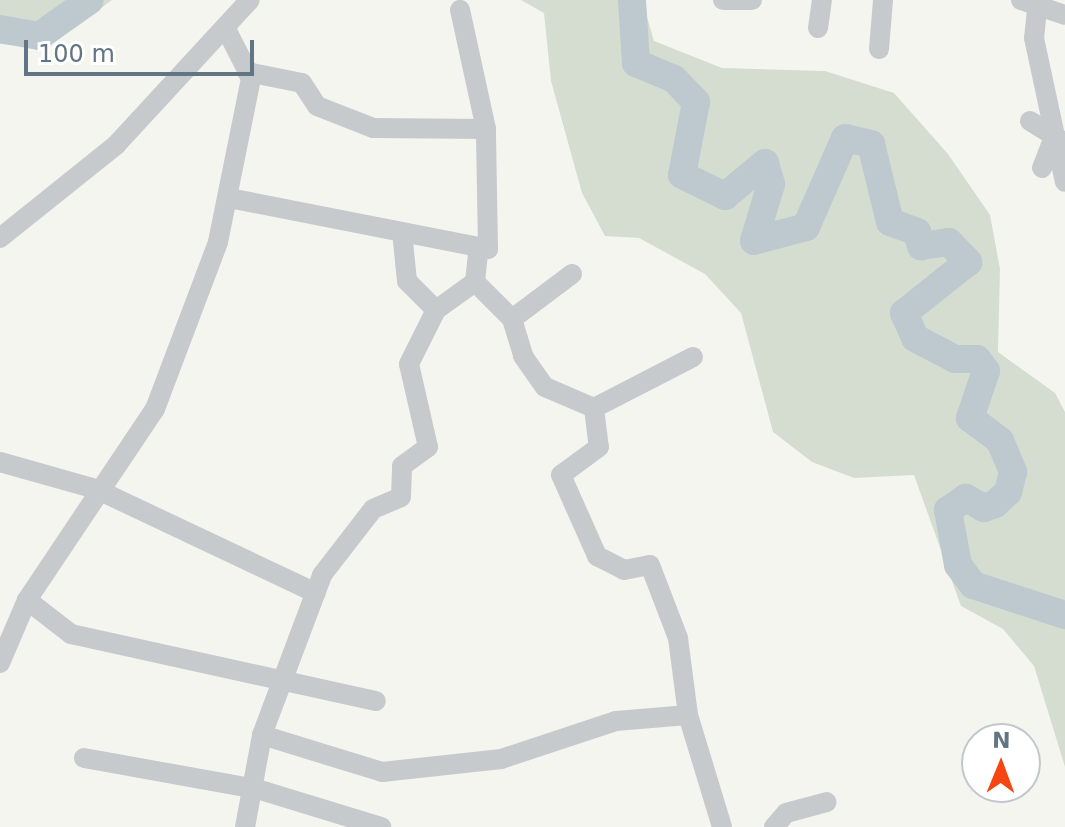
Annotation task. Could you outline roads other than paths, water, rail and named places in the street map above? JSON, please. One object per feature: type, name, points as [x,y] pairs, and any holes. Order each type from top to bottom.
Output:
[{"type":"street","points":[[0,238],[116,145],[250,0]]},
{"type":"street","points":[[723,0],[752,0]]},
{"type":"street","points":[[818,28],[822,0]]},
{"type":"street","points":[[879,49],[883,0]]},
{"type":"street","points":[[1065,15],[1029,5],[1065,182]]},
{"type":"street","points":[[229,198],[402,232],[478,252],[488,249],[486,129],[460,10]]},
{"type":"street","points":[[0,663],[27,600],[96,489],[155,409],[229,198],[247,72],[226,29]]},
{"type":"street","points":[[247,72],[302,83],[317,106],[373,128],[486,129]]},
{"type":"street","points":[[1030,121],[1057,137]]},
{"type":"street","points":[[1042,168],[1057,137]]},
{"type":"street","points":[[402,232],[407,281],[436,310]]},
{"type":"street","points":[[245,827],[257,789],[262,735],[316,593],[348,535],[373,509],[401,497],[402,466],[428,447],[409,364],[436,310],[475,282],[478,252]]},
{"type":"street","points":[[512,319],[572,274]]},
{"type":"street","points":[[475,282],[512,319],[523,356],[545,387],[594,408]]},
{"type":"street","points":[[594,408],[693,357]]},
{"type":"street","points":[[594,408],[599,447],[561,475],[597,556],[624,570],[650,565],[678,638],[688,715],[722,827]]},
{"type":"street","points":[[0,462],[96,489],[316,593]]},
{"type":"street","points":[[27,600],[71,634],[376,701]]},
{"type":"street","points":[[262,735],[382,772],[501,759],[616,721],[688,715]]},
{"type":"street","points":[[84,758],[257,789],[381,827]]},
{"type":"street","points":[[774,827],[786,813],[827,802]]},
{"type":"waterway","points":[[0,29],[39,36],[90,0]]},
{"type":"waterway","points":[[632,0],[636,63],[674,79],[696,102],[682,175],[725,196],[765,163],[771,184],[754,241],[806,227],[845,138],[871,144],[890,222],[917,232],[921,246],[949,242],[968,262],[904,313],[915,338],[955,359],[977,359],[986,371],[970,418],[1000,441],[1013,472],[1008,492],[995,504],[984,508],[966,498],[948,510],[958,565],[973,585],[1065,615]]}]
